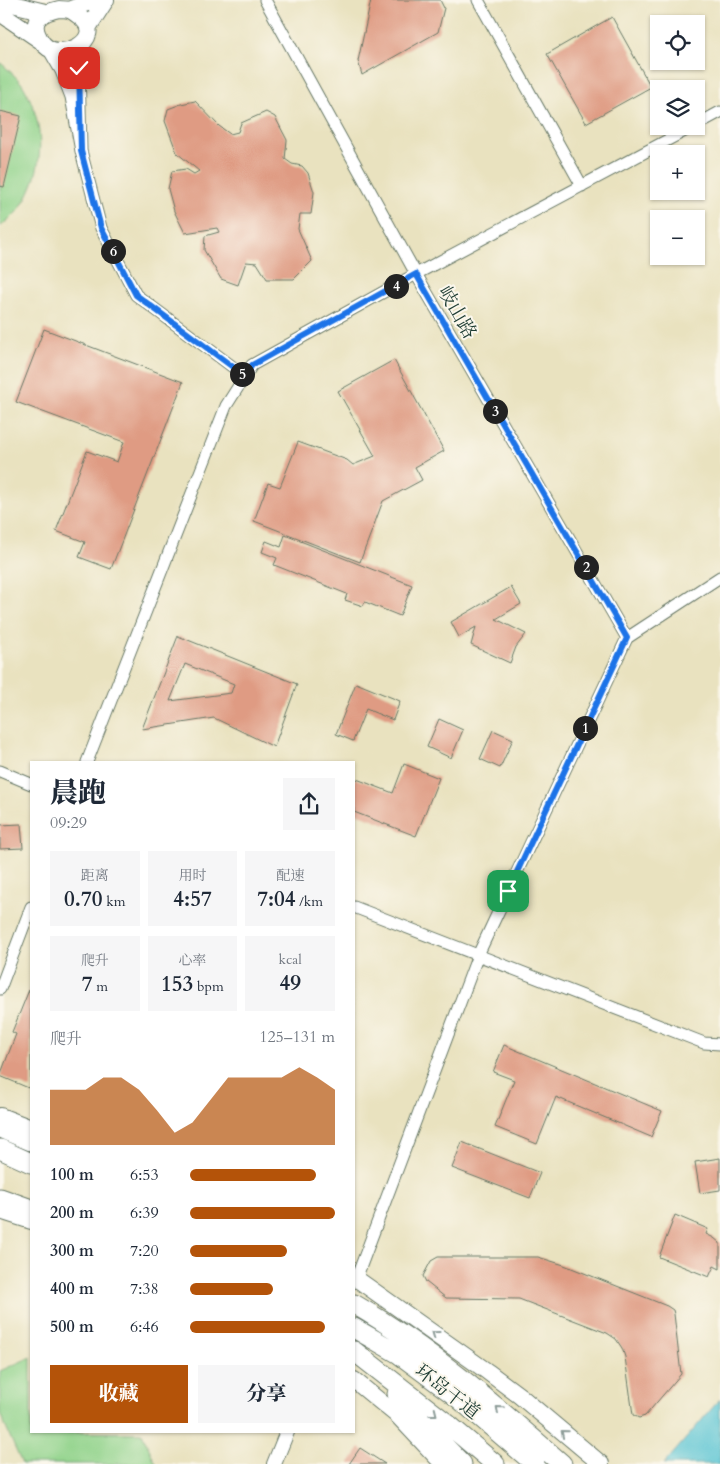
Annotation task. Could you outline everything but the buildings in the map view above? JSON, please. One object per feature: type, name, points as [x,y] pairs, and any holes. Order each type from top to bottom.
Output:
[{"type":"highway","points":[[0,1128],[30,1141]]},
{"type":"highway","points":[[0,1149],[30,1163]]},
{"type":"highway","points":[[0,1198],[30,1209]]},
{"type":"highway","points":[[355,1305],[421,1347],[465,1381],[562,1464]]},
{"type":"highway","points":[[355,1314],[399,1354]]},
{"type":"highway","name":"环岛干道","points":[[355,1329],[399,1354],[457,1396],[535,1464]]},
{"type":"highway","name":"环岛干道","points":[[355,1352],[449,1424],[495,1464]]},
{"type":"highway","points":[[370,1363],[419,1420],[462,1464]]},
{"type":"main road","points":[[44,44],[36,24],[38,17],[45,12],[71,9],[95,0]]},
{"type":"main road","points":[[0,13],[54,51],[61,51],[72,49],[87,34],[106,0]]},
{"type":"main road","points":[[0,1],[45,12]]},
{"type":"main road","points":[[71,9],[86,21],[87,34]]},
{"type":"main road","points":[[0,1116],[30,1128]]},
{"type":"main road","points":[[0,1211],[30,1222]]},
{"type":"main road","points":[[355,1278],[520,1396],[601,1464]]},
{"type":"main road","points":[[357,1385],[398,1416],[443,1464]]},
{"type":"street","name":"岐山路","points":[[265,0],[416,274],[627,638]]},
{"type":"street","points":[[478,0],[582,186]]},
{"type":"street","points":[[81,151],[79,68],[87,34]]},
{"type":"street","points":[[44,44],[61,71],[71,97],[81,151],[101,228],[136,295],[245,376]]},
{"type":"street","points":[[705,120],[720,112]]},
{"type":"street","points":[[87,761],[226,406],[252,365],[416,274],[678,135]]},
{"type":"street","points":[[355,1278],[478,955],[627,638],[720,577]]},
{"type":"street","points":[[0,771],[30,784]]},
{"type":"street","points":[[355,907],[704,1043],[720,1044]]},
{"type":"street","points":[[0,989],[30,910]]},
{"type":"street","points":[[274,1464],[287,1433]]},
{"type":"green space","points":[[0,62],[20,81],[30,99],[39,130],[40,146],[35,178],[29,193],[18,211],[0,227]]},
{"type":"green space","points":[[30,1357],[30,1433],[142,1433],[156,1464],[22,1464],[0,1414],[0,1371]]},
{"type":"water","points":[[720,1399],[720,1464],[664,1464]]},
{"type":"route","points":[[79,68],[81,151],[101,228],[136,295],[245,376],[252,365],[416,274],[627,638],[508,891]]}]
